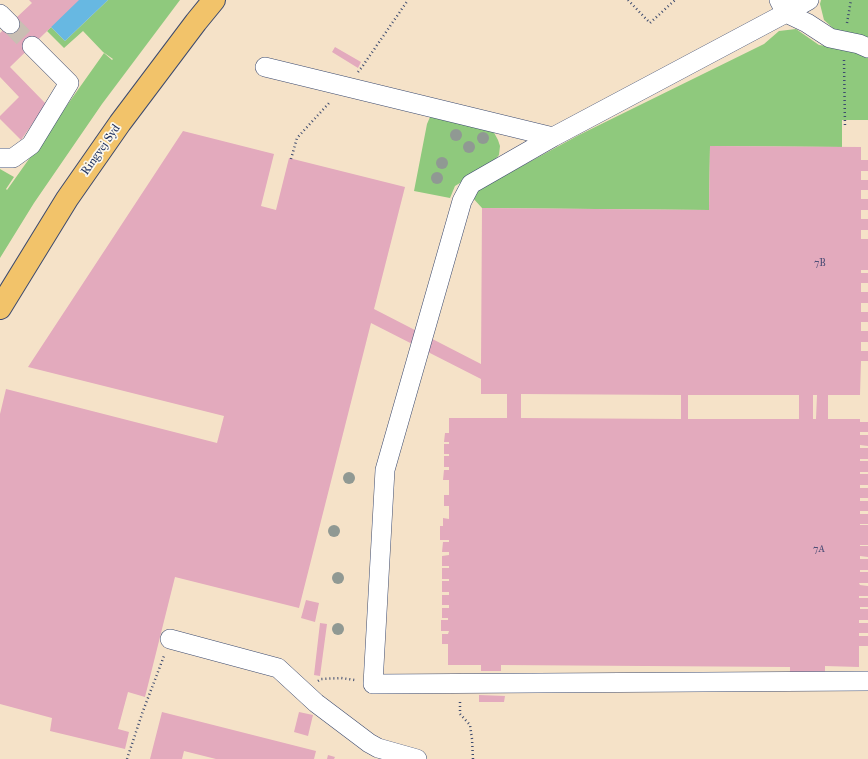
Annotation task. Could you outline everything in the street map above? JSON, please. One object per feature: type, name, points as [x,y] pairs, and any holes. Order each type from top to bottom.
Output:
[{"type":"main road","name":"Ringvej Syd","points":[[0,308],[67,199],[120,123],[214,0]]},
{"type":"lane","points":[[809,0],[786,4],[471,184],[462,201],[385,470],[373,684],[868,681]]},
{"type":"lane","points":[[786,4],[806,23],[830,38],[859,44],[868,48]]},
{"type":"lane","points":[[0,158],[14,158],[31,144],[69,83],[32,46]]},
{"type":"lane","points":[[265,67],[553,137]]},
{"type":"lane","points":[[170,639],[278,668],[316,703],[369,743],[378,748],[417,759]]},
{"type":"path","points":[[291,159],[297,138],[362,68],[408,0]]},
{"type":"path","points":[[628,0],[650,23],[675,0]]},
{"type":"path","points":[[845,127],[844,41],[851,0]]},
{"type":"path","points":[[127,759],[170,639]]},
{"type":"path","points":[[322,679],[340,678]]},
{"type":"path","points":[[460,704],[460,714],[470,725],[473,759]]},
{"type":"green space","points":[[108,0],[180,0],[102,104],[34,203],[0,258],[0,169],[14,177],[6,189],[7,190],[104,53],[112,60],[113,59],[103,52],[83,31],[64,48],[47,31],[51,27],[65,41]]},
{"type":"green space","points":[[821,0],[868,0],[868,40],[835,30],[824,20],[820,4]]},
{"type":"green space","points":[[796,29],[819,45],[847,49],[868,57],[868,120],[842,120],[842,147],[710,146],[709,210],[482,208],[471,196],[476,191],[579,135],[764,44],[779,31]]},
{"type":"green space","points":[[430,117],[491,127],[500,146],[499,155],[493,162],[455,186],[450,198],[414,191],[427,124]]},
{"type":"water","points":[[59,0],[108,0],[65,41],[41,17]]},
{"type":"building","points":[[29,0],[79,0],[10,67],[46,104],[21,140],[0,119],[0,116],[19,97],[0,77],[0,33],[32,3]]},
{"type":"building","points":[[335,47],[361,62],[358,68],[332,52]]},
{"type":"building","points":[[183,131],[274,154],[261,206],[276,210],[289,158],[405,187],[374,309],[481,364],[482,208],[709,210],[710,146],[861,147],[861,160],[868,160],[868,171],[861,171],[861,180],[868,180],[868,190],[861,190],[861,199],[868,199],[868,210],[861,210],[861,219],[868,219],[868,230],[861,230],[861,239],[868,239],[868,270],[861,270],[861,273],[868,273],[868,283],[861,283],[861,292],[868,292],[868,303],[861,303],[861,312],[868,312],[868,322],[861,322],[861,331],[868,331],[868,342],[861,342],[861,351],[868,351],[868,361],[861,361],[860,395],[828,395],[828,419],[860,419],[860,422],[868,422],[868,432],[860,432],[860,435],[868,435],[868,446],[860,445],[860,448],[868,448],[868,459],[860,459],[860,461],[868,461],[868,472],[860,472],[860,474],[868,474],[868,485],[860,485],[860,488],[868,488],[868,498],[860,498],[860,501],[868,501],[868,511],[860,511],[860,514],[868,514],[868,524],[860,525],[868,525],[868,545],[860,546],[868,546],[868,557],[860,556],[860,559],[868,559],[868,570],[860,570],[860,572],[868,572],[868,583],[859,583],[860,585],[868,586],[868,596],[859,596],[859,598],[868,598],[868,607],[860,607],[860,609],[868,609],[868,620],[859,620],[859,623],[868,623],[868,633],[859,633],[859,636],[868,636],[868,646],[859,646],[859,667],[825,666],[825,676],[790,676],[790,667],[501,665],[501,671],[481,671],[481,665],[448,665],[448,644],[442,644],[442,634],[448,634],[449,631],[441,631],[441,620],[448,620],[448,618],[442,618],[442,608],[449,608],[449,605],[442,605],[442,595],[449,595],[449,592],[442,592],[442,581],[449,581],[449,579],[442,579],[442,568],[449,568],[449,566],[442,566],[442,556],[449,555],[449,552],[442,552],[443,542],[449,542],[449,540],[440,540],[440,526],[443,526],[443,518],[449,519],[449,506],[444,506],[444,495],[449,495],[449,480],[443,480],[444,470],[449,470],[449,467],[444,467],[444,456],[449,456],[449,454],[444,454],[444,444],[449,444],[449,442],[444,442],[445,433],[449,433],[449,418],[507,418],[507,394],[481,394],[481,379],[371,323],[299,608],[175,577],[145,697],[128,692],[118,729],[129,732],[125,749],[50,731],[52,718],[0,704],[0,414],[6,389],[217,443],[224,416],[28,367]],"holes":[[[521,394],[681,395],[681,419],[521,418]],[[688,395],[799,395],[799,419],[688,419]],[[813,395],[817,395],[816,419],[813,419]]]},
{"type":"building","points":[[306,600],[319,603],[315,622],[301,618]]},
{"type":"building","points":[[320,623],[327,624],[320,676],[314,675]]},
{"type":"building","points":[[479,695],[505,696],[504,702],[479,702]]},
{"type":"building","points":[[162,712],[316,751],[314,759],[216,759],[184,751],[182,759],[150,759]]},
{"type":"building","points":[[299,712],[313,715],[308,736],[294,732]]},
{"type":"building","points":[[328,755],[335,757],[334,759],[327,759]]},
{"type":"tunnel","points":[[10,24],[32,46]]}]
